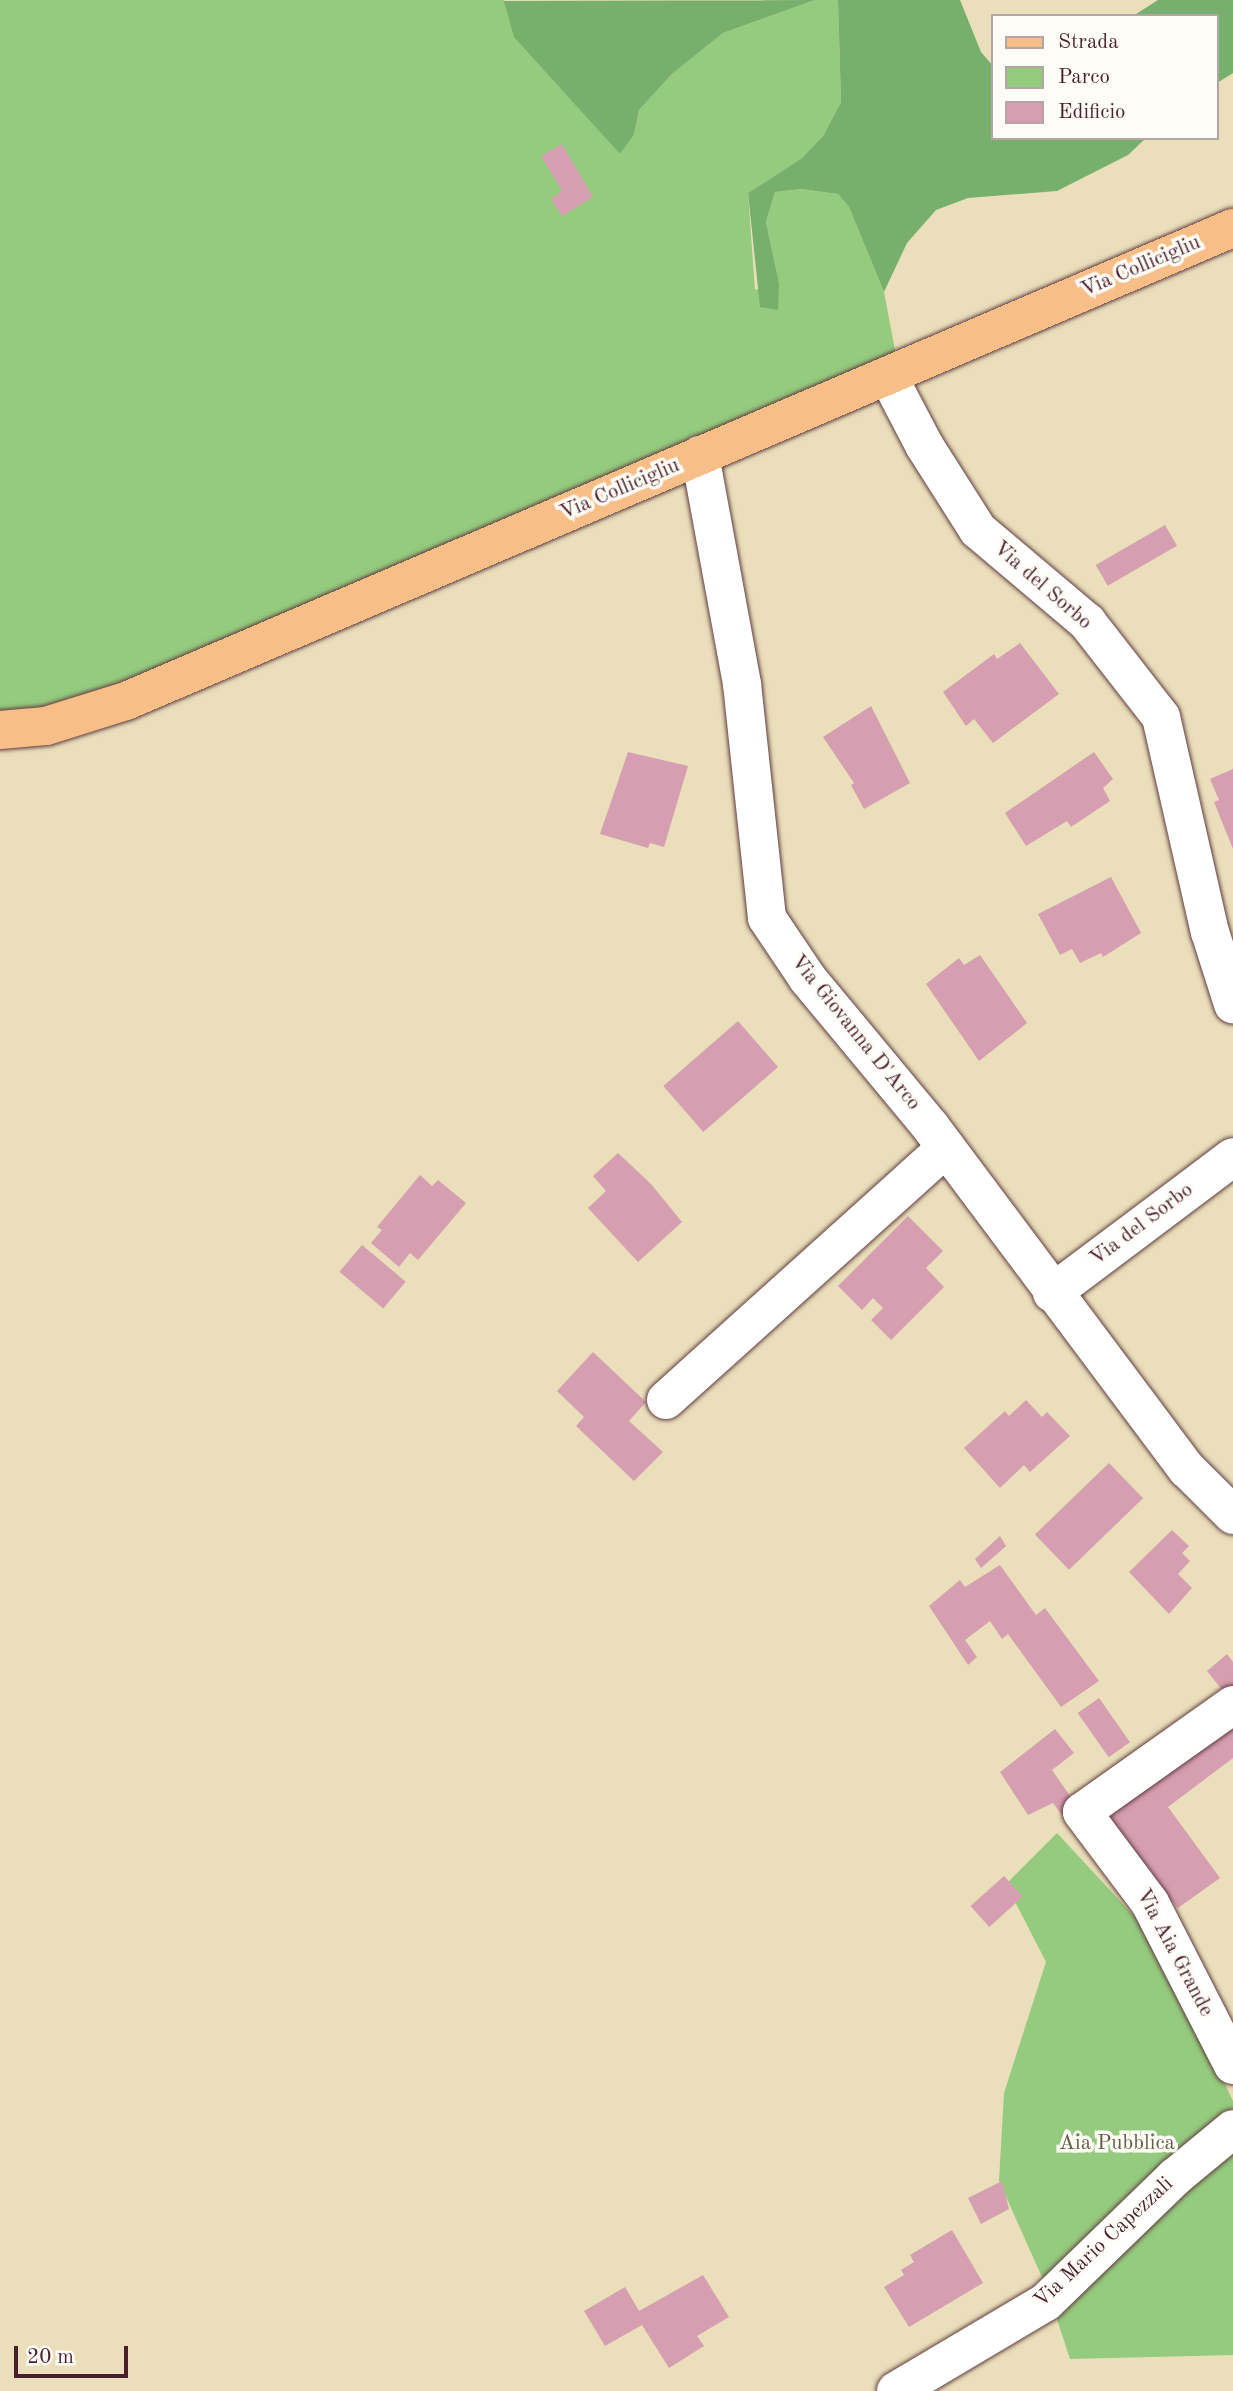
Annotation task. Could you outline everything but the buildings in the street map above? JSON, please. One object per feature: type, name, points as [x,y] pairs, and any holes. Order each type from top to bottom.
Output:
[{"type":"main road","name":"Via Collicigliu","points":[[0,730],[46,726],[126,701],[1233,228]]},
{"type":"street","name":"Via del Sorbo","points":[[888,376],[924,444],[978,530],[1087,622],[1161,717],[1210,932],[1233,1004]]},
{"type":"street","name":"Via Giovanna D'Arco","points":[[700,455],[742,684],[767,918],[807,979],[946,1147],[1052,1293],[1187,1469],[1233,1516]]},
{"type":"street","points":[[666,1400],[946,1147]]},
{"type":"street","name":"Via del Sorbo","points":[[1052,1293],[1233,1157]]},
{"type":"street","name":"Via Aia Grande","points":[[1233,1705],[1082,1812],[1150,1903],[1233,2065]]},
{"type":"street","name":"Via Mario Capezzali","points":[[896,2391],[1046,2302],[1175,2177],[1233,2129]]},
{"type":"green space","points":[[0,0],[504,0],[588,118],[620,154],[634,135],[639,110],[672,74],[723,33],[815,0],[838,0],[841,102],[823,136],[802,158],[748,193],[755,290],[779,283],[766,222],[775,192],[801,189],[838,194],[849,207],[884,292],[896,355],[390,576],[80,699],[0,716]]},
{"type":"green space","points":[[815,0],[723,33],[672,74],[639,110],[634,135],[620,154],[514,37],[504,1]]},
{"type":"green space","points":[[838,0],[960,0],[981,52],[992,65],[992,140],[1144,140],[1128,155],[1057,191],[968,198],[936,210],[907,243],[884,292],[849,207],[838,194],[801,189],[775,192],[766,222],[779,283],[778,310],[760,307],[748,193],[802,158],[823,136],[841,102]]},
{"type":"green space","points":[[1158,0],[1233,0],[1233,73],[1219,82],[1219,14],[1136,14]]},
{"type":"green space","name":"Aia Pubblica","points":[[1057,1833],[1159,1943],[1233,2101],[1233,2355],[1070,2359],[1046,2286],[999,2181],[1004,2093],[1046,1962],[1006,1884]]}]
